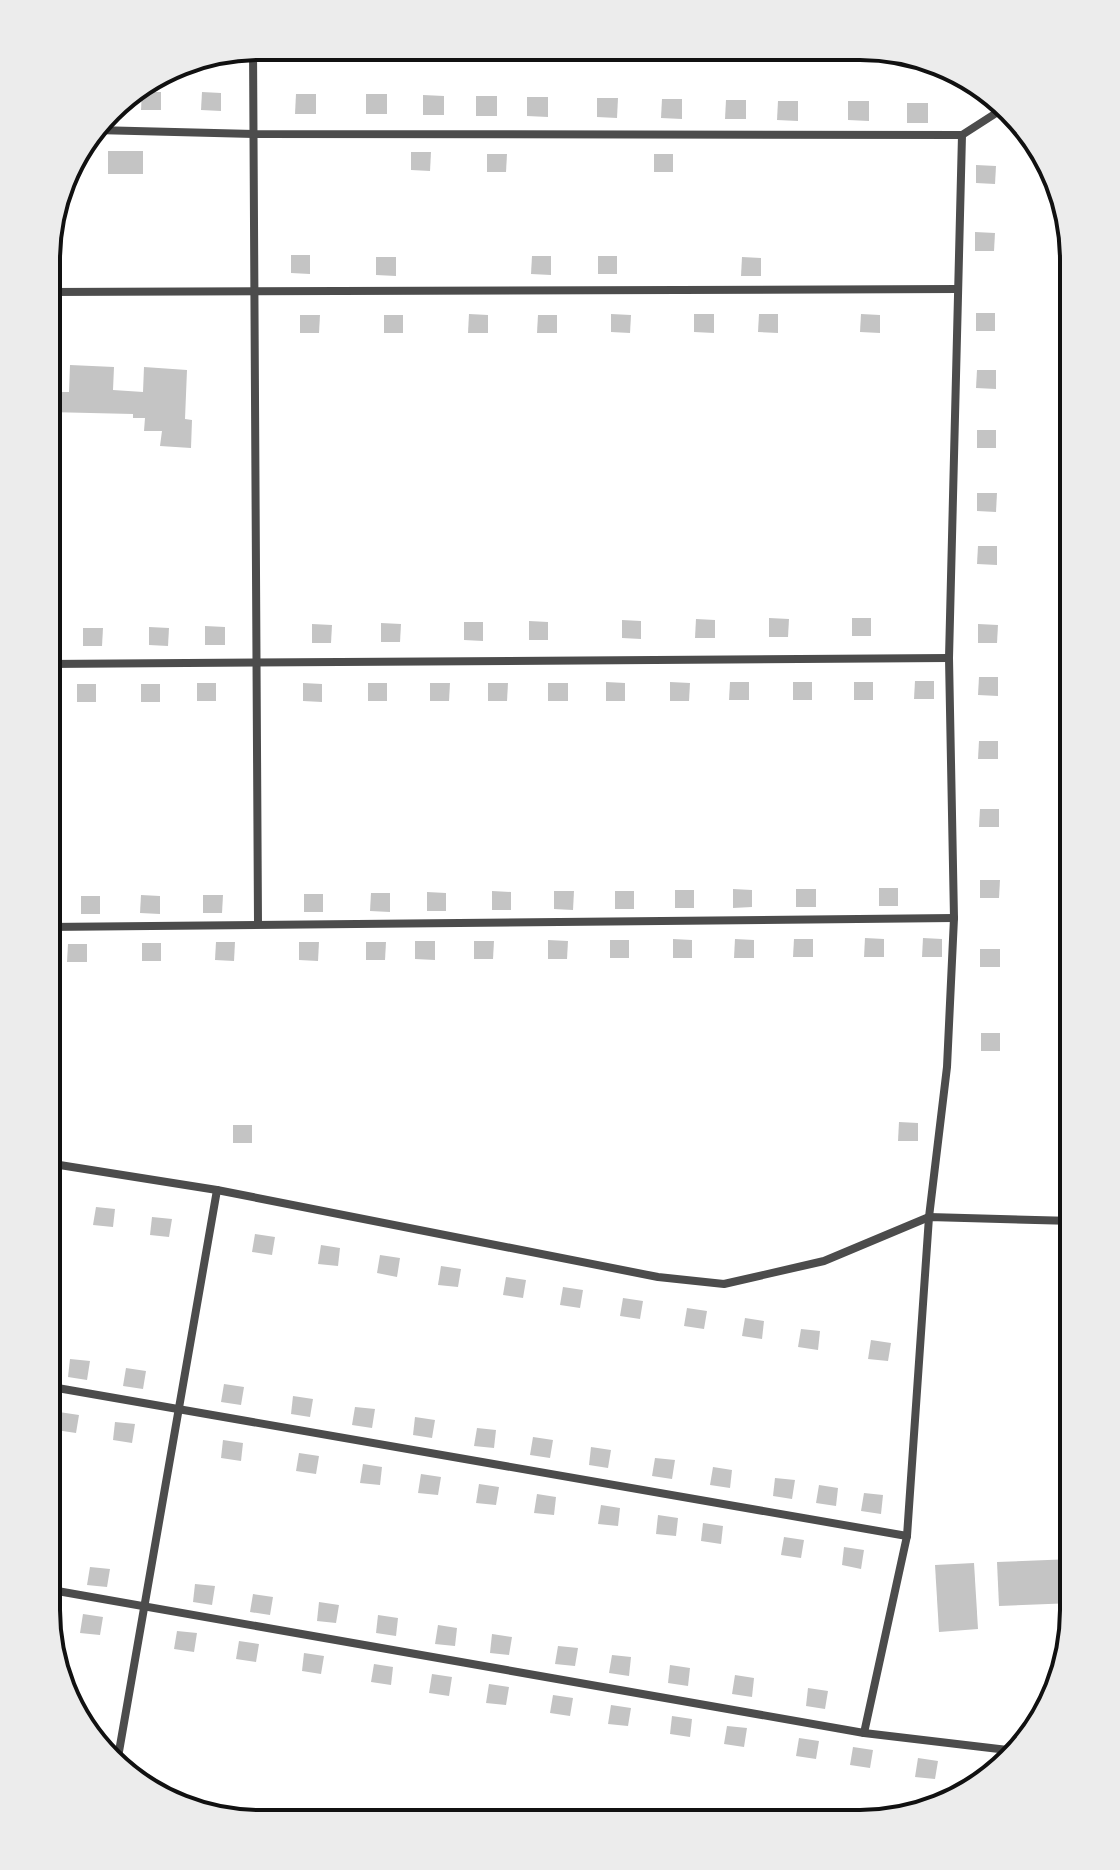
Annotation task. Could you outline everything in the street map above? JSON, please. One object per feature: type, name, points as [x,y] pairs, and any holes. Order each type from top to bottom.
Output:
[{"type":"street","points":[[253,60],[258,923]]},
{"type":"street","points":[[108,130],[254,134],[962,135],[995,114]]},
{"type":"street","points":[[864,1733],[907,1536],[929,1217],[947,1067],[954,918],[949,658],[962,135]]},
{"type":"street","points":[[60,292],[958,289]]},
{"type":"street","points":[[60,664],[949,658]]},
{"type":"street","points":[[60,927],[954,918]]},
{"type":"street","points":[[60,1165],[217,1190],[658,1277],[724,1284],[824,1261],[929,1217],[1060,1221]]},
{"type":"street","points":[[119,1751],[217,1190]]},
{"type":"street","points":[[60,1388],[907,1536]]},
{"type":"street","points":[[60,1591],[864,1733],[1003,1749]]},
{"type":"building","points":[[152,92],[161,92],[161,110],[141,110],[142,100]]},
{"type":"building","points":[[202,92],[221,93],[221,111],[201,110]]},
{"type":"building","points":[[296,94],[316,94],[316,114],[295,114]]},
{"type":"building","points":[[366,94],[387,94],[387,114],[366,114]]},
{"type":"building","points":[[423,95],[444,96],[444,115],[423,115]]},
{"type":"building","points":[[476,96],[497,96],[497,116],[476,116]]},
{"type":"building","points":[[527,97],[548,97],[548,117],[527,116]]},
{"type":"building","points":[[597,98],[618,98],[617,118],[597,117]]},
{"type":"building","points":[[662,99],[682,99],[682,119],[661,118]]},
{"type":"building","points":[[726,100],[746,100],[746,119],[725,119]]},
{"type":"building","points":[[778,101],[798,101],[798,121],[777,120]]},
{"type":"building","points":[[848,101],[869,101],[869,121],[848,120]]},
{"type":"building","points":[[907,103],[928,103],[928,123],[907,123]]},
{"type":"building","points":[[108,151],[143,151],[143,174],[108,174]]},
{"type":"building","points":[[411,152],[431,152],[430,171],[411,170]]},
{"type":"building","points":[[487,154],[507,154],[506,172],[487,172]]},
{"type":"building","points":[[654,154],[673,154],[673,172],[654,172]]},
{"type":"building","points":[[976,165],[996,166],[995,184],[976,183]]},
{"type":"building","points":[[975,232],[995,233],[994,251],[975,251]]},
{"type":"building","points":[[291,255],[310,255],[310,274],[291,273]]},
{"type":"building","points":[[532,256],[551,256],[551,275],[531,274]]},
{"type":"building","points":[[598,256],[617,256],[617,274],[598,274]]},
{"type":"building","points":[[376,257],[396,257],[396,276],[376,275]]},
{"type":"building","points":[[742,257],[761,258],[761,276],[741,276]]},
{"type":"building","points":[[976,313],[995,313],[995,331],[976,331]]},
{"type":"building","points":[[469,314],[488,315],[488,333],[468,333]]},
{"type":"building","points":[[611,314],[631,315],[630,333],[611,332]]},
{"type":"building","points":[[694,314],[714,314],[714,333],[694,332]]},
{"type":"building","points":[[759,314],[778,314],[778,333],[758,332]]},
{"type":"building","points":[[861,314],[880,315],[880,333],[860,332]]},
{"type":"building","points":[[300,315],[320,315],[319,333],[300,333]]},
{"type":"building","points":[[384,315],[403,315],[403,333],[384,333]]},
{"type":"building","points":[[538,315],[557,315],[557,333],[537,333]]},
{"type":"building","points":[[70,365],[114,367],[113,390],[143,392],[144,367],[187,370],[185,419],[192,420],[191,448],[160,446],[162,431],[144,431],[145,418],[133,418],[133,414],[60,412],[60,392],[69,392]]},
{"type":"building","points":[[977,370],[996,370],[996,389],[976,388]]},
{"type":"building","points":[[977,430],[996,430],[996,448],[977,448]]},
{"type":"building","points":[[977,493],[997,493],[996,512],[977,511]]},
{"type":"building","points":[[978,546],[997,546],[997,565],[977,564]]},
{"type":"building","points":[[769,618],[789,619],[788,637],[769,637]]},
{"type":"building","points":[[852,618],[871,618],[871,636],[852,636]]},
{"type":"building","points":[[696,619],[715,620],[715,638],[695,638]]},
{"type":"building","points":[[622,620],[641,621],[641,639],[622,638]]},
{"type":"building","points":[[529,621],[548,622],[548,640],[529,640]]},
{"type":"building","points":[[464,622],[483,622],[483,641],[464,640]]},
{"type":"building","points":[[381,623],[401,624],[400,642],[381,642]]},
{"type":"building","points":[[312,624],[332,625],[331,643],[312,643]]},
{"type":"building","points":[[978,624],[998,625],[997,643],[978,643]]},
{"type":"building","points":[[205,626],[225,627],[225,645],[205,645]]},
{"type":"building","points":[[149,627],[169,628],[168,646],[149,645]]},
{"type":"building","points":[[83,628],[103,628],[102,646],[83,646]]},
{"type":"building","points":[[979,677],[998,677],[998,696],[978,695]]},
{"type":"building","points":[[915,681],[934,681],[934,699],[914,699]]},
{"type":"building","points":[[606,682],[625,683],[625,701],[606,701]]},
{"type":"building","points":[[670,682],[690,683],[689,701],[670,701]]},
{"type":"building","points":[[730,682],[749,682],[749,700],[729,700]]},
{"type":"building","points":[[793,682],[812,682],[812,700],[793,700]]},
{"type":"building","points":[[854,682],[873,682],[873,700],[854,700]]},
{"type":"building","points":[[197,683],[216,683],[216,701],[197,701]]},
{"type":"building","points":[[303,683],[322,684],[322,702],[303,701]]},
{"type":"building","points":[[368,683],[387,683],[387,701],[368,701]]},
{"type":"building","points":[[430,683],[450,683],[449,701],[430,701]]},
{"type":"building","points":[[488,683],[508,683],[507,701],[488,701]]},
{"type":"building","points":[[548,683],[568,683],[568,701],[548,701]]},
{"type":"building","points":[[77,684],[96,684],[96,702],[77,702]]},
{"type":"building","points":[[141,684],[160,684],[160,702],[141,702]]},
{"type":"building","points":[[979,741],[998,741],[998,759],[978,759]]},
{"type":"building","points":[[980,809],[999,809],[999,827],[979,827]]},
{"type":"building","points":[[980,880],[1000,880],[999,898],[980,898]]},
{"type":"building","points":[[879,888],[898,888],[898,906],[879,906]]},
{"type":"building","points":[[733,889],[752,890],[752,907],[733,908]]},
{"type":"building","points":[[796,889],[816,889],[816,907],[796,907]]},
{"type":"building","points":[[675,890],[694,890],[694,908],[675,908]]},
{"type":"building","points":[[492,891],[511,892],[511,910],[492,910]]},
{"type":"building","points":[[554,891],[574,891],[573,910],[554,909]]},
{"type":"building","points":[[615,891],[634,891],[634,909],[615,909]]},
{"type":"building","points":[[427,892],[446,893],[446,911],[427,911]]},
{"type":"building","points":[[371,893],[390,893],[390,912],[370,911]]},
{"type":"building","points":[[304,894],[323,894],[323,912],[304,912]]},
{"type":"building","points":[[141,895],[160,896],[160,914],[140,913]]},
{"type":"building","points":[[203,895],[223,895],[222,913],[203,913]]},
{"type":"building","points":[[81,896],[100,896],[100,914],[81,914]]},
{"type":"building","points":[[865,938],[884,939],[884,957],[864,957]]},
{"type":"building","points":[[923,938],[942,939],[942,957],[922,957]]},
{"type":"building","points":[[673,939],[692,940],[692,958],[673,958]]},
{"type":"building","points":[[735,939],[754,940],[754,958],[734,958]]},
{"type":"building","points":[[794,939],[813,939],[813,957],[793,957]]},
{"type":"building","points":[[548,940],[568,941],[567,959],[548,959]]},
{"type":"building","points":[[610,940],[629,940],[629,958],[610,958]]},
{"type":"building","points":[[415,941],[435,941],[435,960],[415,959]]},
{"type":"building","points":[[474,941],[494,941],[493,959],[474,959]]},
{"type":"building","points":[[216,942],[235,942],[234,961],[215,960]]},
{"type":"building","points":[[299,942],[319,942],[318,961],[299,960]]},
{"type":"building","points":[[366,942],[386,942],[385,960],[366,960]]},
{"type":"building","points":[[142,943],[161,943],[161,961],[142,961]]},
{"type":"building","points":[[68,944],[87,944],[87,962],[67,962]]},
{"type":"building","points":[[980,949],[1000,949],[1000,967],[980,967]]},
{"type":"building","points":[[981,1033],[1000,1033],[1000,1051],[981,1051]]},
{"type":"building","points":[[899,1122],[918,1123],[918,1141],[898,1141]]},
{"type":"building","points":[[233,1125],[252,1125],[252,1143],[233,1143]]},
{"type":"building","points":[[96,1207],[115,1209],[113,1227],[93,1225]]},
{"type":"building","points":[[152,1217],[172,1219],[169,1237],[150,1235]]},
{"type":"building","points":[[255,1234],[275,1237],[272,1255],[252,1252]]},
{"type":"building","points":[[321,1245],[340,1248],[338,1266],[318,1264]]},
{"type":"building","points":[[380,1255],[400,1258],[397,1277],[377,1273]]},
{"type":"building","points":[[441,1266],[461,1269],[458,1287],[438,1285]]},
{"type":"building","points":[[506,1277],[526,1280],[523,1298],[503,1295]]},
{"type":"building","points":[[563,1287],[583,1290],[580,1308],[560,1305]]},
{"type":"building","points":[[623,1298],[643,1301],[640,1319],[620,1316]]},
{"type":"building","points":[[687,1308],[707,1311],[704,1329],[684,1326]]},
{"type":"building","points":[[745,1318],[764,1321],[762,1339],[742,1336]]},
{"type":"building","points":[[801,1329],[820,1331],[818,1350],[798,1347]]},
{"type":"building","points":[[871,1340],[891,1343],[888,1361],[868,1359]]},
{"type":"building","points":[[70,1359],[90,1361],[87,1380],[68,1377]]},
{"type":"building","points":[[126,1368],[146,1371],[143,1389],[123,1386]]},
{"type":"building","points":[[224,1384],[244,1387],[241,1405],[221,1402]]},
{"type":"building","points":[[293,1396],[313,1399],[310,1417],[291,1414]]},
{"type":"building","points":[[355,1407],[375,1409],[372,1428],[352,1425]]},
{"type":"building","points":[[60,1412],[79,1415],[76,1433],[60,1431]]},
{"type":"building","points":[[415,1417],[435,1420],[432,1438],[413,1435]]},
{"type":"building","points":[[115,1422],[135,1424],[132,1443],[113,1440]]},
{"type":"building","points":[[477,1428],[496,1430],[494,1448],[474,1446]]},
{"type":"building","points":[[533,1437],[553,1440],[550,1458],[530,1455]]},
{"type":"building","points":[[223,1440],[243,1443],[241,1461],[221,1458]]},
{"type":"building","points":[[591,1447],[611,1450],[608,1468],[589,1465]]},
{"type":"building","points":[[299,1453],[319,1456],[316,1474],[296,1471]]},
{"type":"building","points":[[655,1458],[675,1460],[672,1479],[652,1476]]},
{"type":"building","points":[[363,1464],[382,1467],[380,1485],[360,1483]]},
{"type":"building","points":[[713,1467],[732,1470],[730,1488],[710,1485]]},
{"type":"building","points":[[421,1474],[441,1477],[438,1495],[418,1493]]},
{"type":"building","points":[[775,1478],[795,1480],[792,1499],[773,1496]]},
{"type":"building","points":[[479,1484],[499,1487],[496,1505],[476,1503]]},
{"type":"building","points":[[819,1485],[838,1488],[836,1506],[816,1503]]},
{"type":"building","points":[[864,1493],[883,1495],[881,1514],[861,1511]]},
{"type":"building","points":[[537,1494],[556,1497],[554,1515],[534,1513]]},
{"type":"building","points":[[601,1505],[620,1508],[618,1526],[598,1524]]},
{"type":"building","points":[[658,1515],[678,1518],[676,1536],[656,1534]]},
{"type":"building","points":[[703,1523],[723,1526],[721,1544],[701,1541]]},
{"type":"building","points":[[784,1537],[804,1540],[801,1558],[781,1555]]},
{"type":"building","points":[[844,1547],[864,1550],[861,1569],[842,1565]]},
{"type":"building","points":[[1060,1560],[1060,1604],[999,1606],[997,1562]]},
{"type":"building","points":[[974,1563],[978,1629],[939,1632],[935,1565]]},
{"type":"building","points":[[90,1567],[110,1569],[107,1587],[87,1585]]},
{"type":"building","points":[[195,1584],[215,1586],[212,1605],[193,1602]]},
{"type":"building","points":[[253,1594],[273,1597],[270,1615],[250,1612]]},
{"type":"building","points":[[319,1602],[339,1605],[336,1623],[317,1621]]},
{"type":"building","points":[[83,1614],[103,1617],[100,1635],[80,1633]]},
{"type":"building","points":[[378,1615],[398,1618],[396,1636],[376,1633]]},
{"type":"building","points":[[438,1625],[457,1628],[455,1646],[435,1644]]},
{"type":"building","points":[[177,1631],[197,1633],[194,1652],[174,1649]]},
{"type":"building","points":[[492,1634],[512,1637],[509,1655],[490,1653]]},
{"type":"building","points":[[239,1641],[259,1644],[256,1662],[236,1659]]},
{"type":"building","points":[[558,1646],[578,1648],[575,1666],[555,1664]]},
{"type":"building","points":[[304,1653],[324,1656],[321,1674],[302,1671]]},
{"type":"building","points":[[612,1655],[631,1657],[629,1676],[609,1673]]},
{"type":"building","points":[[374,1664],[393,1667],[391,1685],[371,1682]]},
{"type":"building","points":[[670,1665],[690,1668],[688,1686],[668,1683]]},
{"type":"building","points":[[432,1674],[452,1677],[449,1696],[429,1693]]},
{"type":"building","points":[[735,1675],[754,1678],[752,1697],[732,1694]]},
{"type":"building","points":[[489,1684],[509,1687],[506,1705],[486,1703]]},
{"type":"building","points":[[808,1688],[828,1691],[825,1709],[806,1706]]},
{"type":"building","points":[[553,1695],[573,1698],[570,1716],[550,1713]]},
{"type":"building","points":[[611,1705],[631,1708],[628,1726],[608,1724]]},
{"type":"building","points":[[672,1716],[692,1719],[690,1737],[670,1734]]},
{"type":"building","points":[[727,1726],[747,1728],[744,1747],[724,1744]]},
{"type":"building","points":[[799,1738],[819,1741],[816,1759],[796,1756]]},
{"type":"building","points":[[853,1747],[873,1750],[870,1768],[850,1765]]},
{"type":"building","points":[[918,1758],[938,1761],[935,1779],[915,1777]]}]
